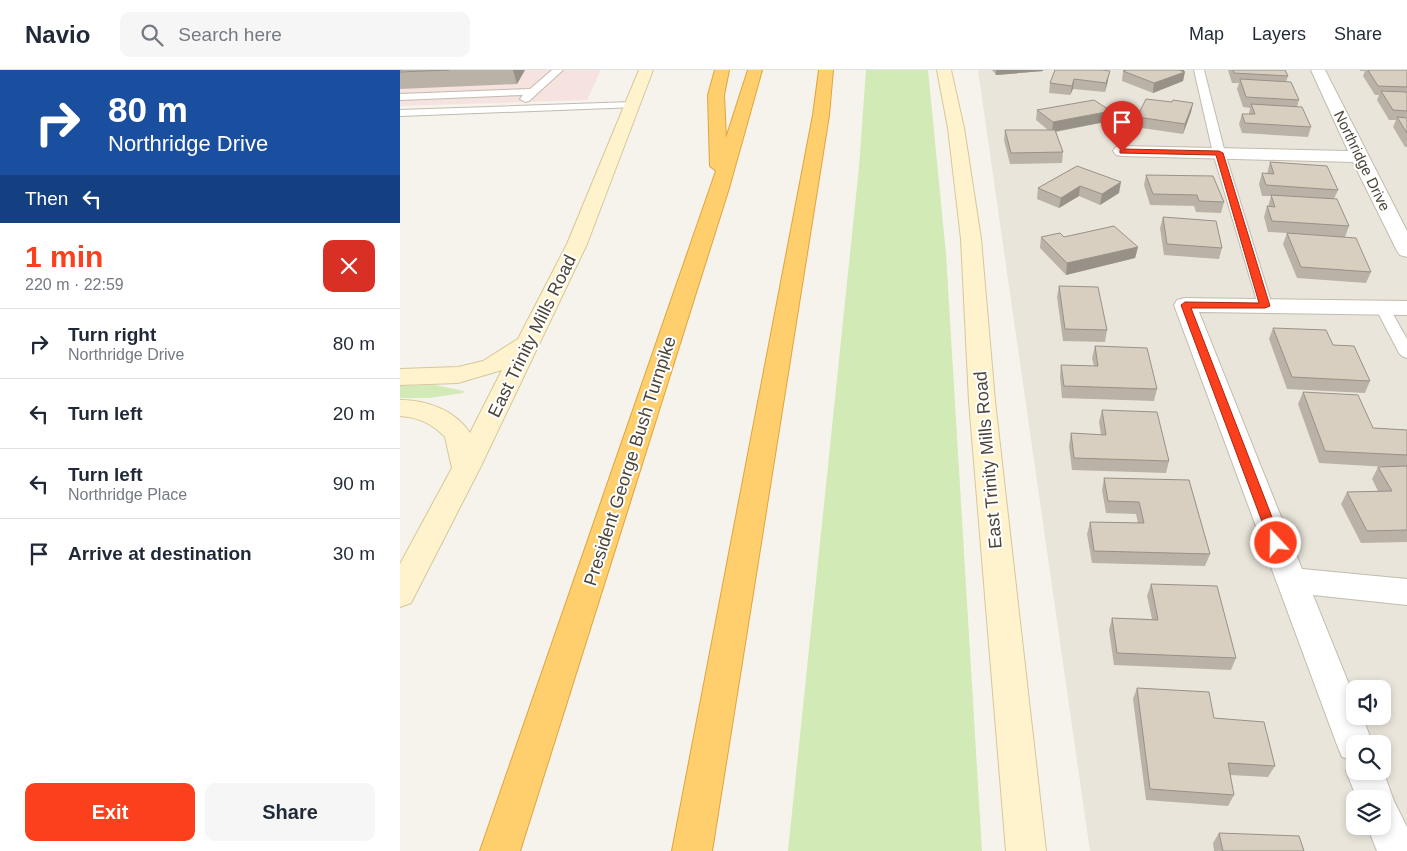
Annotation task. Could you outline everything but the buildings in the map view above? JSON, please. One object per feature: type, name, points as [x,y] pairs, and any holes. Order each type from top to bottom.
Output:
[{"type":"highway","points":[[720,188],[716,95],[722,70]]},
{"type":"highway","name":"President George Bush Turnpike","points":[[502,842],[720,188],[755,70]]},
{"type":"highway","points":[[692,851],[820,115],[826,70]]},
{"type":"highway","points":[[820,115],[841,78]]},
{"type":"main road","name":"East Trinity Mills Road","points":[[400,594],[466,468],[577,244],[646,70]]},
{"type":"main road","name":"East Trinity Mills Road","points":[[944,70],[956,128],[971,239],[983,411],[1026,851]]},
{"type":"main road","points":[[400,377],[458,375],[492,366],[529,342]]},
{"type":"main road","points":[[400,408],[440,417],[459,436],[466,468]]},
{"type":"street","name":"Northridge Drive","points":[[1318,70],[1359,157],[1407,251]]},
{"type":"street","points":[[1122,152],[1359,157]]},
{"type":"street","points":[[1351,735],[1185,305],[1394,307]]},
{"type":"street","points":[[1290,580],[1407,592]]},
{"type":"street","points":[[1390,835],[1397,851]]},
{"type":"lane","points":[[523,109],[521,102],[558,70]]},
{"type":"lane","points":[[1200,70],[1219,153],[1265,306]]},
{"type":"lane","points":[[400,97],[533,92]]},
{"type":"lane","points":[[400,113],[632,105]]},
{"type":"lane","points":[[1394,307],[1407,353]]},
{"type":"shaded area","points":[[400,70],[601,70],[587,100],[400,106]]},
{"type":"shaded area","points":[[978,70],[1407,70],[1407,851],[1090,851]]},
{"type":"green space","points":[[866,70],[928,70],[946,254],[982,851],[788,851],[859,167]]},
{"type":"green space","points":[[435,385],[464,391],[463,393],[429,398],[400,398],[400,386]]},
{"type":"route","points":[[1122,152],[1219,153],[1265,306],[1185,305],[1276,543]]}]
